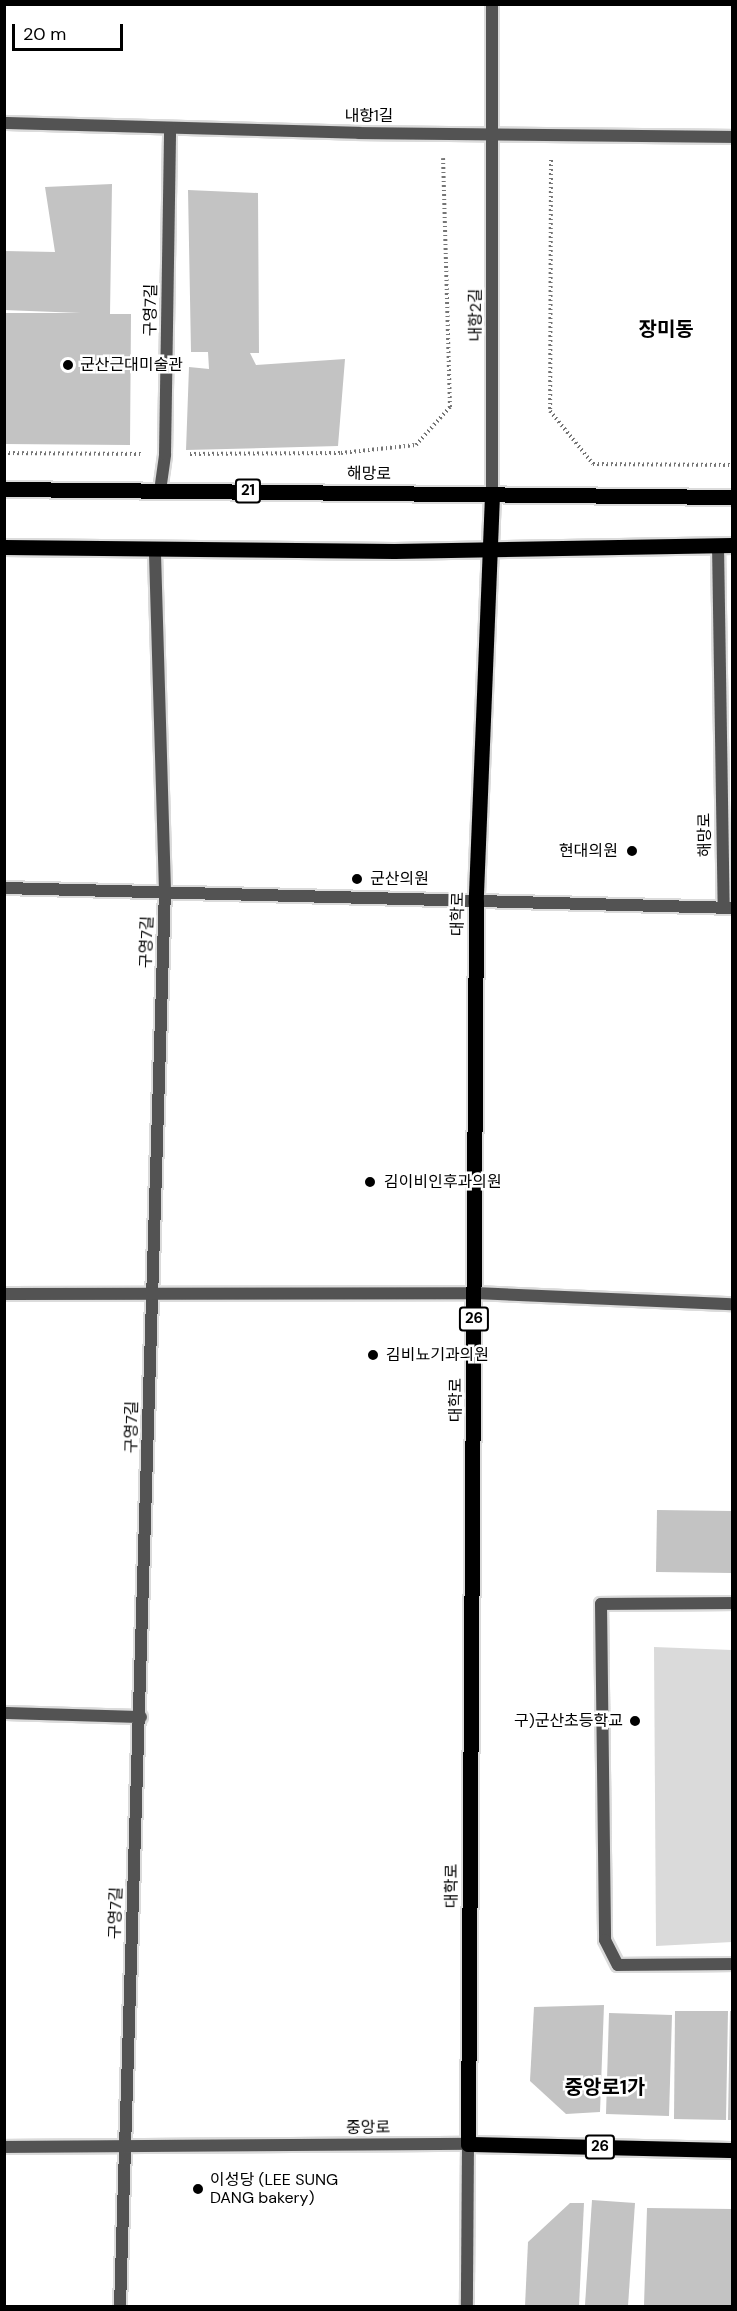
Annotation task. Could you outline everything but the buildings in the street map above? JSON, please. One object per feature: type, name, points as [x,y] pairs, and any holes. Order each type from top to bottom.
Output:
[{"type":"main road","name":"해망로","points":[[4,489],[732,497]]},
{"type":"main road","name":"대학로","points":[[468,2144],[476,902],[492,495]]},
{"type":"main road","name":"해망로","points":[[4,547],[491,550],[725,545]]},
{"type":"main road","name":"중앙로","points":[[468,2144],[732,2150]]},
{"type":"street","name":"내항2길","points":[[492,4],[492,495]]},
{"type":"street","name":"내항1길","points":[[4,123],[359,133],[732,137]]},
{"type":"street","name":"구영7길","points":[[160,491],[165,454],[170,129]]},
{"type":"street","name":"해망로","points":[[725,545],[728,908]]},
{"type":"street","name":"구영7길","points":[[120,2307],[123,2148],[141,1717],[165,891],[155,549]]},
{"type":"street","points":[[4,888],[728,908]]},
{"type":"street","points":[[4,1294],[475,1293],[732,1304]]},
{"type":"street","points":[[732,1603],[602,1604],[605,1940],[618,1965],[732,1964]]},
{"type":"street","points":[[4,1713],[141,1717]]},
{"type":"street","name":"중앙로","points":[[4,2147],[468,2144]]},
{"type":"street","name":"대학로","points":[[467,2307],[468,2144]]},
{"type":"path","points":[[4,453],[341,453],[416,445],[450,407],[442,133]]},
{"type":"path","points":[[551,135],[550,411],[593,464],[732,465]]},
{"type":"shaded area","points":[[654,1647],[732,1650],[732,1942],[656,1946]]},
{"type":"place","name":"군산근대미술관","points":[[68,365]]},
{"type":"place","name":"현대의원","points":[[632,851]]},
{"type":"place","name":"군산의원","points":[[357,879]]},
{"type":"place","name":"김이비인후과의원","points":[[370,1182]]},
{"type":"place","name":"김비뇨기과의원","points":[[373,1355]]},
{"type":"place","name":"구)군산초등학교","points":[[635,1721]]},
{"type":"place","name":"이성당 (LEE SUNG DANG bakery)","points":[[198,2189]]},
{"type":"district","name":"장미동","points":[[666,329]]},
{"type":"district","name":"중앙로1가","points":[[605,2087]]}]
